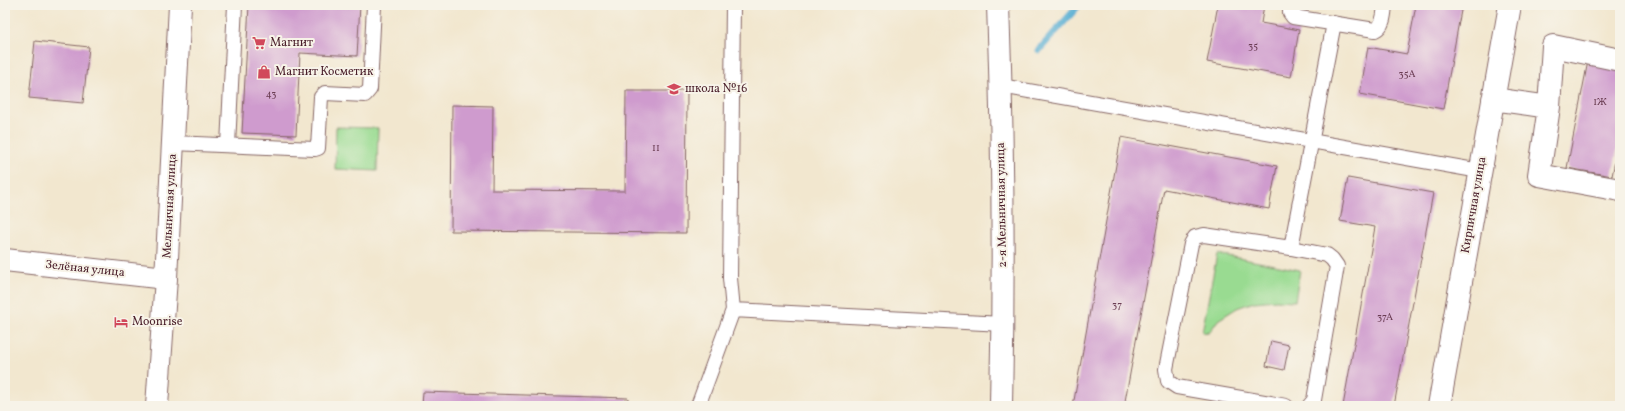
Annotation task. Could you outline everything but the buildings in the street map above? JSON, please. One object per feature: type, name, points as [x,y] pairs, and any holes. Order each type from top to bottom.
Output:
[{"type":"street","name":"Мельничная улица","points":[[157,406],[166,278],[180,5]]},
{"type":"street","name":"2-я Мельничная улица","points":[[998,5],[1001,86],[1003,324],[1002,406]]},
{"type":"street","name":"Кирпичная улица","points":[[1439,406],[1510,5]]},
{"type":"street","points":[[1620,60],[1553,46],[1549,107],[1539,175],[1620,190]]},
{"type":"street","points":[[1494,99],[1549,107]]},
{"type":"street","name":"Зелёная улица","points":[[5,260],[166,278]]},
{"type":"lane","points":[[228,146],[235,5]]},
{"type":"lane","points":[[173,143],[318,148],[321,98],[323,95],[325,93],[365,95],[370,89],[374,5]]},
{"type":"lane","points":[[698,406],[733,310],[730,278],[733,5]]},
{"type":"lane","points":[[1290,5],[1290,13],[1294,17],[1375,30],[1379,28],[1382,23],[1385,5]]},
{"type":"lane","points":[[1291,248],[1334,23]]},
{"type":"lane","points":[[1001,86],[1480,171]]},
{"type":"lane","points":[[1286,406],[1270,405],[1177,387],[1168,381],[1166,369],[1191,244],[1195,237],[1204,235],[1327,255],[1337,266],[1314,400],[1309,406]]},
{"type":"lane","points":[[733,310],[1003,324]]},
{"type":"green space","points":[[336,127],[378,128],[377,171],[335,169]]},
{"type":"green space","points":[[1217,254],[1300,270],[1295,301],[1276,300],[1254,302],[1237,308],[1218,320],[1209,333],[1202,332]]},
{"type":"waterway","points":[[1039,50],[1079,5]]},
{"type":"place","name":"Магнит","points":[[259,43]]},
{"type":"place","name":"Магнит Косметик","points":[[264,72]]},
{"type":"place","name":"школа №16","points":[[674,89]]},
{"type":"place","name":"Moonrise","points":[[121,322]]}]
